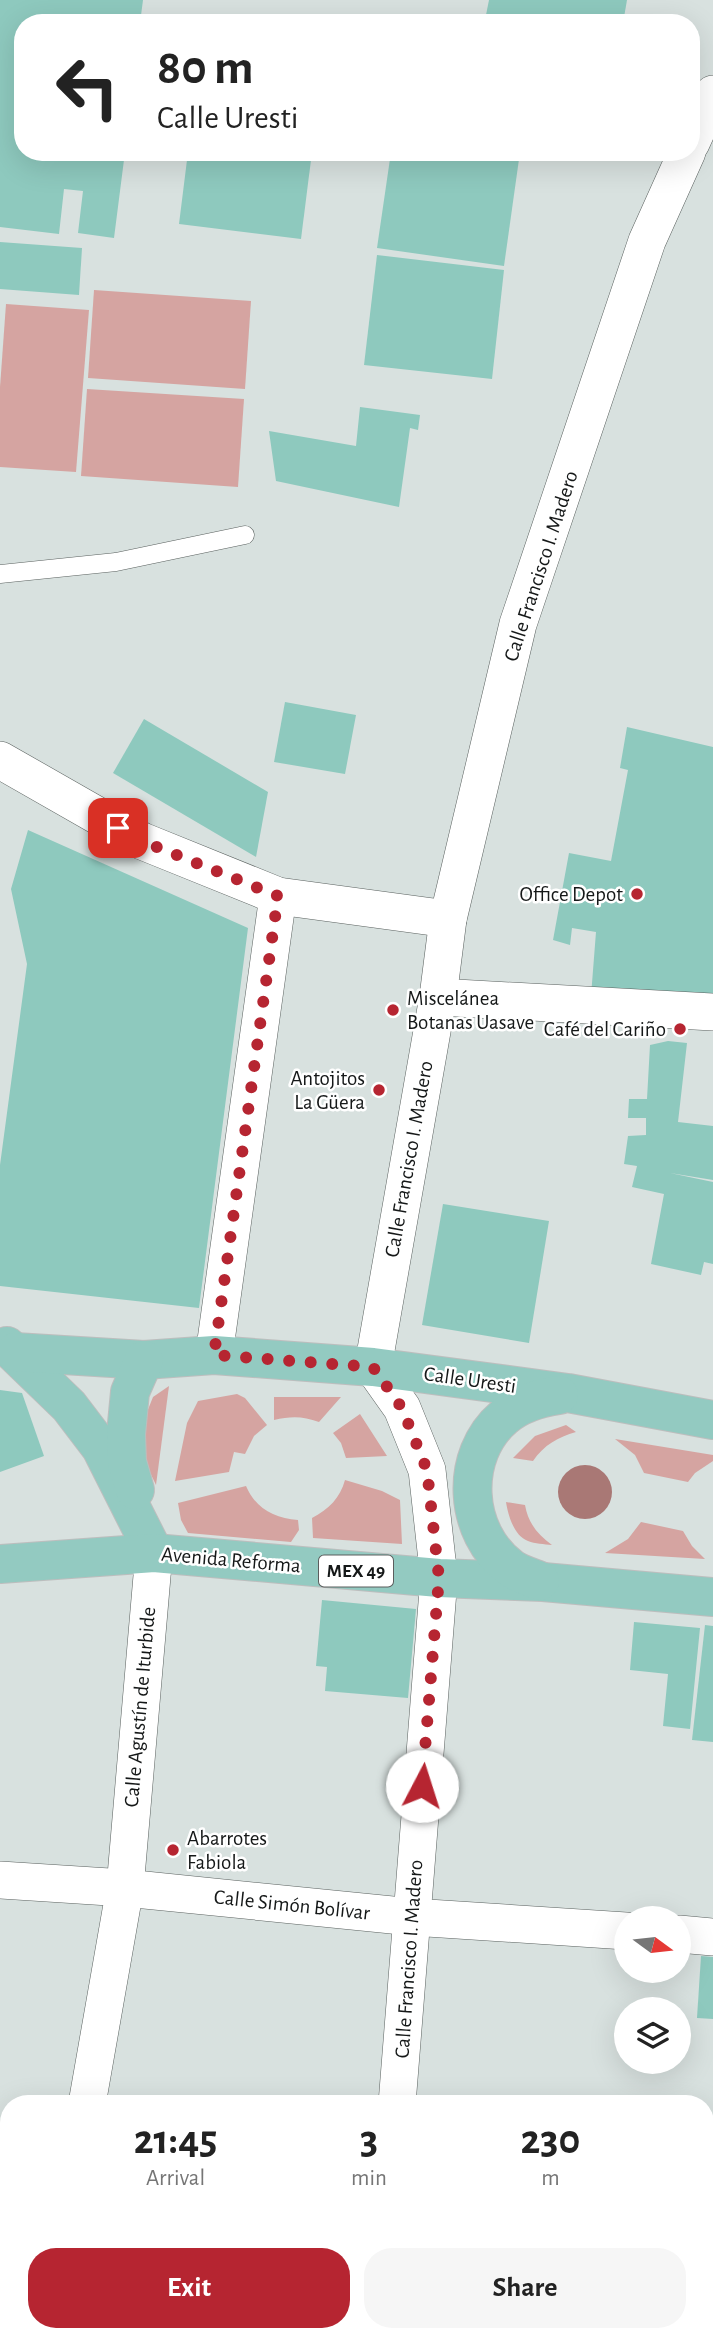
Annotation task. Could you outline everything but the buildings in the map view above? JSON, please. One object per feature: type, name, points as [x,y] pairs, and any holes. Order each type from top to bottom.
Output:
[{"type":"main road","name":"Calle Uresti","points":[[7,1346],[144,1360],[214,1355],[373,1367],[568,1393],[713,1420]]},
{"type":"main road","points":[[7,1346],[69,1406],[101,1448],[165,1554]]},
{"type":"main road","points":[[144,1360],[130,1392],[126,1434],[127,1462],[150,1527],[165,1554]]},
{"type":"main road","points":[[543,1583],[511,1568],[487,1544],[474,1511],[472,1477],[482,1444],[504,1417],[534,1399],[568,1393]]},
{"type":"main road","name":"Avenida Reforma","points":[[0,1564],[165,1554],[439,1578],[543,1583],[713,1597]]},
{"type":"street","points":[[700,123],[713,94]]},
{"type":"street","name":"Calle Francisco I. Madero","points":[[398,2095],[439,1578],[427,1470],[402,1408],[373,1367],[438,997],[448,919],[518,624],[648,241],[683,161]]},
{"type":"street","points":[[0,760],[142,841],[278,896],[448,919]]},
{"type":"street","points":[[214,1355],[278,896]]},
{"type":"street","points":[[438,997],[713,1012]]},
{"type":"street","name":"Calle Agustín de Iturbide","points":[[89,2095],[125,1888],[165,1554]]},
{"type":"street","name":"Calle Simón Bolívar","points":[[0,1880],[125,1888],[412,1917],[614,1930]]},
{"type":"street","points":[[691,1935],[713,1937]]},
{"type":"lane","points":[[0,574],[116,562],[245,535]]},
{"type":"shaded area","points":[[94,290],[251,301],[245,389],[88,378]]},
{"type":"shaded area","points":[[6,304],[89,310],[76,472],[0,467],[0,387]]},
{"type":"shaded area","points":[[87,389],[244,399],[238,487],[81,476]]},
{"type":"shaded area","points":[[169,1386],[156,1485],[142,1456],[147,1412],[153,1397]]},
{"type":"shaded area","points":[[237,1394],[245,1398],[267,1425],[254,1436],[245,1454],[234,1452],[229,1472],[175,1481],[187,1423],[198,1401]]},
{"type":"shaded area","points":[[274,1397],[341,1397],[319,1422],[297,1417],[274,1420]]},
{"type":"shaded area","points":[[360,1414],[387,1456],[346,1458],[341,1443],[333,1433]]},
{"type":"shaded area","points":[[566,1425],[576,1432],[552,1442],[533,1461],[513,1458],[535,1436]]},
{"type":"shaded area","points":[[615,1439],[713,1455],[713,1461],[695,1473],[688,1482],[644,1473],[635,1455]]},
{"type":"shaded area","points":[[590,1465],[600,1469],[608,1477],[612,1492],[608,1507],[600,1515],[580,1519],[570,1515],[562,1507],[558,1487],[562,1477],[570,1469]]},
{"type":"shaded area","points":[[345,1480],[382,1491],[400,1500],[402,1544],[313,1538],[312,1518],[333,1502]]},
{"type":"shaded area","points":[[246,1486],[255,1501],[267,1511],[298,1520],[299,1530],[291,1542],[188,1533],[181,1520],[178,1503]]},
{"type":"shaded area","points":[[506,1502],[525,1505],[534,1528],[552,1545],[531,1542],[519,1535],[510,1519]]},
{"type":"shaded area","points":[[641,1522],[683,1531],[692,1546],[705,1559],[605,1553],[628,1539]]},
{"type":"place","name":"Office Depot","points":[[637,894]]},
{"type":"place","name":"Miscelánea Botanas Uasave","points":[[393,1010]]},
{"type":"place","name":"Café del Cariño","points":[[680,1029]]},
{"type":"place","name":"Antojitos La Güera","points":[[379,1090]]},
{"type":"place","name":"Abarrotes Fabiola","points":[[173,1850]]},
{"type":"route","points":[[118,828],[142,841],[278,896],[214,1355],[373,1367],[402,1408],[427,1470],[439,1578],[422,1786]]}]
